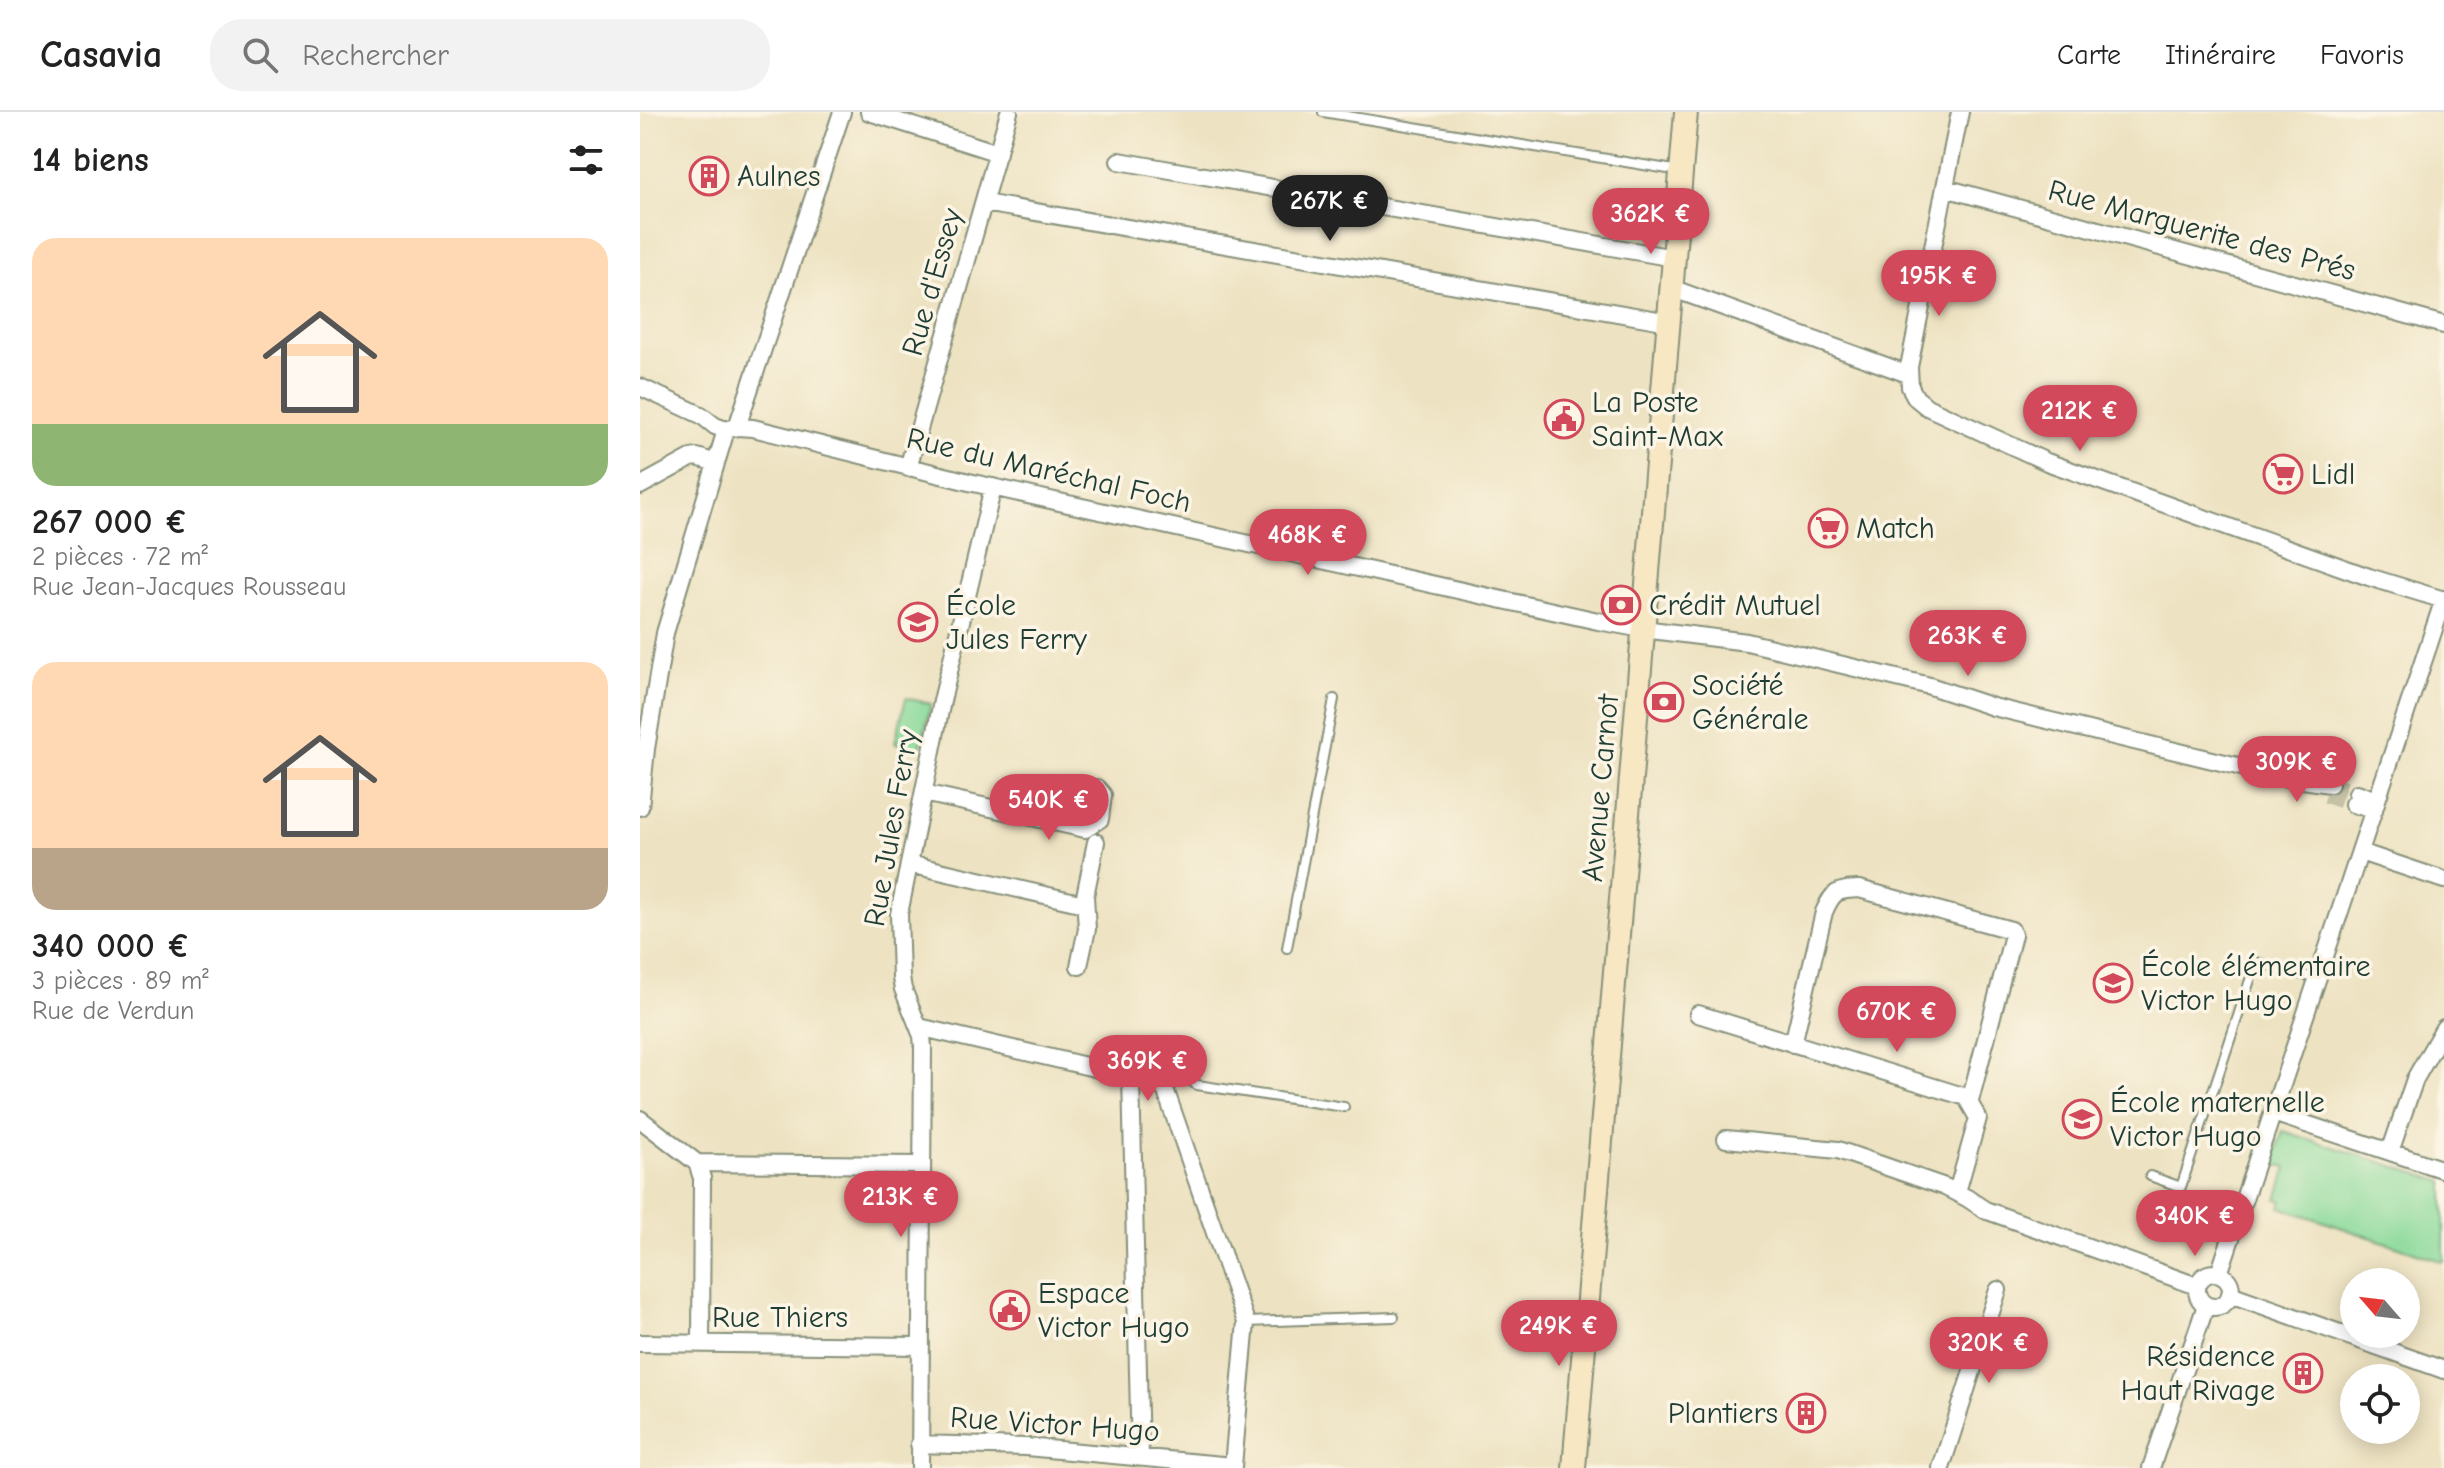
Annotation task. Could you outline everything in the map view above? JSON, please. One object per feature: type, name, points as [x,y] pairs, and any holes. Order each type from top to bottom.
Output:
[{"type":"street","points":[[640,807],[665,633],[716,463],[732,428],[842,112]]},
{"type":"street","points":[[869,112],[998,153]]},
{"type":"street","name":"Rue d'Essey","points":[[908,468],[1009,112]]},
{"type":"street","name":"Avenue Carnot","points":[[1574,1468],[1686,112]]},
{"type":"street","points":[[1960,112],[1908,374],[1916,398],[1927,407],[2047,462],[2369,577],[2444,599],[2219,1274]]},
{"type":"street","points":[[1119,161],[1674,258]]},
{"type":"street","name":"Rue Marguerite des Prés","points":[[1945,188],[2444,325]]},
{"type":"street","points":[[984,203],[1669,322]]},
{"type":"street","points":[[1671,288],[1908,374]]},
{"type":"street","name":"Rue du Maréchal Foch","points":[[640,387],[701,415],[715,426],[753,428],[908,468],[1643,629],[1720,637],[1774,648],[1930,686],[1993,707],[2328,789]]},
{"type":"street","points":[[640,486],[691,458],[716,463]]},
{"type":"street","name":"Rue Jules Ferry","points":[[920,1468],[923,1047],[919,1027],[903,989],[899,966],[899,914],[942,701],[993,487]]},
{"type":"street","points":[[924,793],[1085,829],[1100,819],[1103,795],[1097,788]]},
{"type":"street","points":[[2355,798],[2375,805]]},
{"type":"street","points":[[1079,966],[1087,929],[1084,904],[1096,842]]},
{"type":"street","points":[[2360,852],[2444,880]]},
{"type":"street","points":[[909,864],[1084,904]]},
{"type":"street","points":[[1793,1044],[1824,912],[1830,898],[1840,890],[1859,889],[2011,930],[2013,935],[1970,1101]]},
{"type":"street","points":[[1698,1014],[1956,1093],[1970,1101],[1978,1118],[1951,1190]]},
{"type":"street","points":[[919,1027],[1131,1076],[1165,1089],[1246,1322],[1233,1467]]},
{"type":"street","points":[[2390,1152],[2415,1079],[2444,1028]]},
{"type":"street","points":[[1131,1076],[1140,1457]]},
{"type":"street","points":[[2273,1113],[2444,1170]]},
{"type":"street","points":[[640,1119],[697,1163],[702,1178],[701,1344]]},
{"type":"street","points":[[1726,1139],[1829,1148],[1951,1190],[1985,1210],[2197,1286]]},
{"type":"street","points":[[697,1163],[921,1165]]},
{"type":"street","points":[[2219,1274],[2230,1284],[2230,1294],[2221,1305],[2206,1305],[2198,1297],[2197,1286],[2203,1276],[2219,1274]]},
{"type":"street","points":[[1941,1468],[1998,1290]]},
{"type":"street","points":[[2230,1294],[2444,1370]]},
{"type":"street","points":[[2151,1468],[2206,1305]]},
{"type":"street","name":"Rue Thiers","points":[[640,1343],[920,1346]]},
{"type":"street","name":"Rue Victor Hugo","points":[[919,1444],[1026,1447],[1233,1467]]},
{"type":"lane","points":[[1323,112],[1681,171]]},
{"type":"lane","points":[[1287,948],[1334,699]]},
{"type":"lane","points":[[2150,1176],[2181,1187],[2256,962],[2318,979]]},
{"type":"lane","points":[[1180,1075],[1197,1085],[1344,1107]]},
{"type":"lane","points":[[1246,1322],[1394,1317]]},
{"type":"green space","points":[[906,698],[931,704],[920,749],[895,743]]},
{"type":"green space","points":[[2283,1131],[2444,1182],[2444,1262],[2280,1207],[2282,1200],[2277,1199],[2287,1168],[2272,1163]]},
{"type":"tunnel","points":[[2330,784],[2357,793]]},
{"type":"tunnel","points":[[2326,795],[2353,804]]},
{"type":"place","name":"Aulnes","points":[[709,176]]},
{"type":"place","name":"La Poste Saint-Max","points":[[1564,419]]},
{"type":"place","name":"Lidl","points":[[2283,474]]},
{"type":"place","name":"Match","points":[[1828,528]]},
{"type":"place","name":"Crédit Mutuel","points":[[1621,605]]},
{"type":"place","name":"École Jules Ferry","points":[[918,622]]},
{"type":"place","name":"Société Générale","points":[[1664,702]]},
{"type":"place","name":"École élémentaire Victor Hugo","points":[[2113,983]]},
{"type":"place","name":"École maternelle Victor Hugo","points":[[2082,1119]]},
{"type":"place","name":"Espace Victor Hugo","points":[[1010,1310]]},
{"type":"place","name":"Résidence Haut Rivage","points":[[2303,1373]]},
{"type":"place","name":"Plantiers","points":[[1806,1413]]}]
